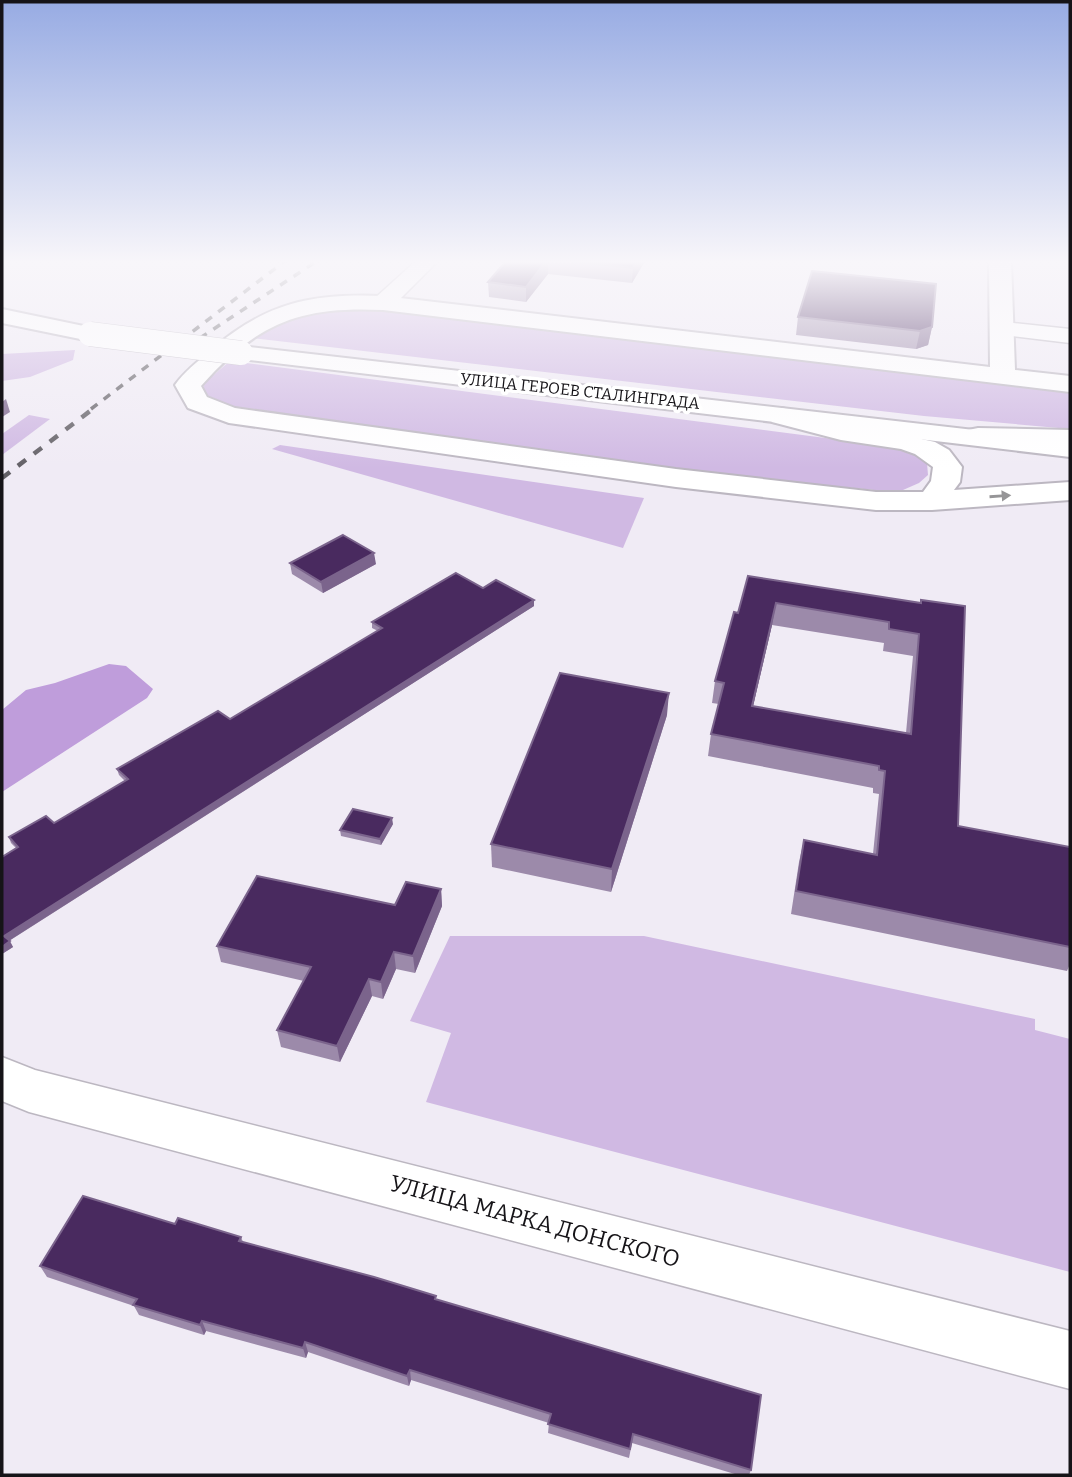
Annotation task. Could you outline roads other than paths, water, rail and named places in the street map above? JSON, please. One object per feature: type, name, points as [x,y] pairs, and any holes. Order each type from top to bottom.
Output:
[{"type":"street","points":[[70,330],[90,334]]},
{"type":"street","points":[[254,330],[188,385],[197,402],[213,410],[277,422],[676,478],[876,501],[932,501],[1070,491]]},
{"type":"street","points":[[611,330],[1070,384]]},
{"type":"street","points":[[1002,376],[1003,330]]},
{"type":"street","points":[[1012,330],[1070,336]]},
{"type":"street","points":[[2,338],[54,333],[90,334]]},
{"type":"street","name":"УЛИЦА ГЕРОЕВ СТАЛИНГРАДА","points":[[90,334],[1070,449]]},
{"type":"street","points":[[765,412],[846,432],[925,447],[944,461],[948,469],[948,482],[932,501]]},
{"type":"street","points":[[970,436],[1070,438]]},
{"type":"street","name":"УЛИЦА МАРКА ДОНСКОГО","points":[[2,1078],[29,1090],[1070,1360]]},
{"type":"railway","points":[[91,409],[195,330]]},
{"type":"railway","points":[[200,338],[212,330]]},
{"type":"railway","points":[[2,478],[94,408]]}]
